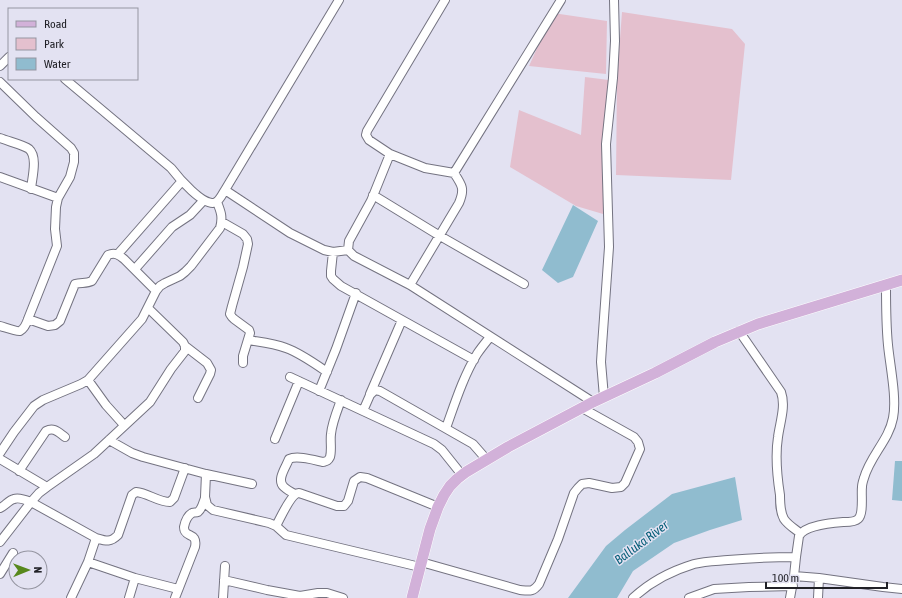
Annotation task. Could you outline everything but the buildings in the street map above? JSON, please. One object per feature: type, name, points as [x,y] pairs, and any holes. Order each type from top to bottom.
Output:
[{"type":"main road","points":[[412,598],[430,529],[438,507],[444,495],[462,475],[508,447],[593,402],[739,331],[902,280]]},
{"type":"street","points":[[66,80],[170,168],[203,201],[212,204],[217,202],[225,190],[339,0]]},
{"type":"street","points":[[410,285],[459,203],[463,195],[463,187],[454,173],[425,168],[390,154],[369,140],[366,135],[445,0]]},
{"type":"street","points":[[454,173],[561,0]]},
{"type":"street","points":[[604,397],[601,362],[608,247],[606,144],[613,78],[615,41],[614,0]]},
{"type":"street","points":[[0,66],[8,58]]},
{"type":"street","points":[[0,82],[71,148],[74,153],[74,162],[70,177],[58,198],[56,207],[55,229],[57,246],[28,319],[20,331],[0,326]]},
{"type":"street","points":[[0,138],[29,149],[33,154],[35,161],[31,189]]},
{"type":"street","points":[[348,250],[349,241],[373,195],[390,154]]},
{"type":"street","points":[[0,177],[58,198]]},
{"type":"street","points":[[118,254],[182,181]]},
{"type":"street","points":[[225,190],[290,233],[324,250],[333,252],[348,250]]},
{"type":"street","points":[[373,195],[440,236],[524,284]]},
{"type":"street","points":[[134,269],[172,227],[190,214],[203,201]]},
{"type":"street","points":[[0,453],[34,406],[43,400],[88,380],[142,320],[160,286],[180,276],[191,266],[220,228],[222,216],[217,202]]},
{"type":"street","points":[[222,222],[244,234],[248,244],[230,314],[250,332],[243,356],[243,363]]},
{"type":"street","points":[[348,250],[354,256],[410,285],[593,402]]},
{"type":"street","points":[[333,252],[331,271],[333,279],[341,286],[474,360]]},
{"type":"street","points":[[28,319],[48,326],[55,325],[60,321],[75,284],[88,283],[92,281],[108,255],[118,254],[156,291]]},
{"type":"street","points":[[790,598],[800,533],[805,530],[858,519],[861,515],[862,486],[869,464],[890,429],[893,416],[894,399],[888,344],[886,285]]},
{"type":"street","points":[[320,391],[356,293]]},
{"type":"street","points":[[148,308],[184,342],[185,346],[207,363],[211,370],[198,398]]},
{"type":"street","points":[[363,411],[402,320]]},
{"type":"street","points":[[739,331],[783,398],[783,408],[777,438],[776,452],[776,468],[781,511],[784,519],[789,525],[800,533]]},
{"type":"street","points":[[446,428],[458,394],[474,360],[490,336]]},
{"type":"street","points":[[248,340],[274,344],[286,348],[327,372]]},
{"type":"street","points":[[0,542],[31,502],[47,486],[94,454],[150,402],[185,351],[185,346]]},
{"type":"street","points":[[290,377],[434,444],[442,450],[462,475]]},
{"type":"street","points":[[88,380],[106,405],[124,426]]},
{"type":"street","points":[[275,439],[299,381]]},
{"type":"street","points":[[370,395],[375,390],[380,391],[473,444],[487,460]]},
{"type":"street","points":[[341,400],[333,424],[330,455],[328,460],[323,462],[299,458],[289,459],[281,478],[282,486],[295,494],[299,493],[337,506],[344,506],[348,501],[354,481],[360,477],[367,478],[438,507]]},
{"type":"street","points":[[205,497],[208,506],[213,510],[269,523],[276,526],[286,535],[421,564],[520,590],[530,591],[535,589],[539,584],[558,539],[574,493],[582,484],[589,483],[612,488],[621,487],[625,483],[640,449],[638,442],[634,437],[582,408]]},
{"type":"street","points":[[19,470],[46,431],[54,429],[65,437]]},
{"type":"street","points":[[109,440],[132,453],[206,474],[252,484]]},
{"type":"street","points":[[0,459],[47,486]]},
{"type":"street","points":[[0,508],[14,499],[21,498],[96,538],[106,541],[113,540],[118,535],[132,495],[136,492],[142,492],[164,502],[170,502],[174,498],[185,468]]},
{"type":"street","points":[[175,598],[196,541],[194,537],[187,534],[184,526],[188,516],[191,513],[198,512],[202,508],[205,497],[206,474]]},
{"type":"street","points":[[276,526],[291,498],[295,494]]},
{"type":"street","points":[[71,598],[88,562],[96,538]]},
{"type":"street","points":[[633,598],[643,588],[660,577],[696,564],[748,558],[796,557]]},
{"type":"street","points":[[0,574],[8,561]]},
{"type":"street","points":[[88,562],[135,578],[178,589]]},
{"type":"street","points":[[223,598],[225,566]]},
{"type":"street","points":[[795,572],[819,578],[902,589]]},
{"type":"street","points":[[129,598],[135,578]]},
{"type":"street","points":[[818,598],[819,578]]},
{"type":"street","points":[[224,580],[300,596],[327,592],[343,598]]},
{"type":"street","points":[[690,598],[714,589],[793,586]]},
{"type":"green space","points":[[622,12],[732,29],[745,44],[731,180],[616,175],[617,79]]},
{"type":"green space","points":[[553,13],[607,21],[606,74],[529,66]]},
{"type":"green space","points":[[585,77],[609,80],[607,193],[603,214],[576,206],[510,167],[519,110],[581,135]]},
{"type":"water","points":[[573,205],[598,221],[573,277],[558,283],[542,270]]},
{"type":"water","points":[[895,461],[902,461],[902,501],[892,500]]},
{"type":"water","name":"Balluka River","points":[[735,477],[742,520],[674,543],[633,571],[617,598],[568,598],[606,546],[672,494]]}]
